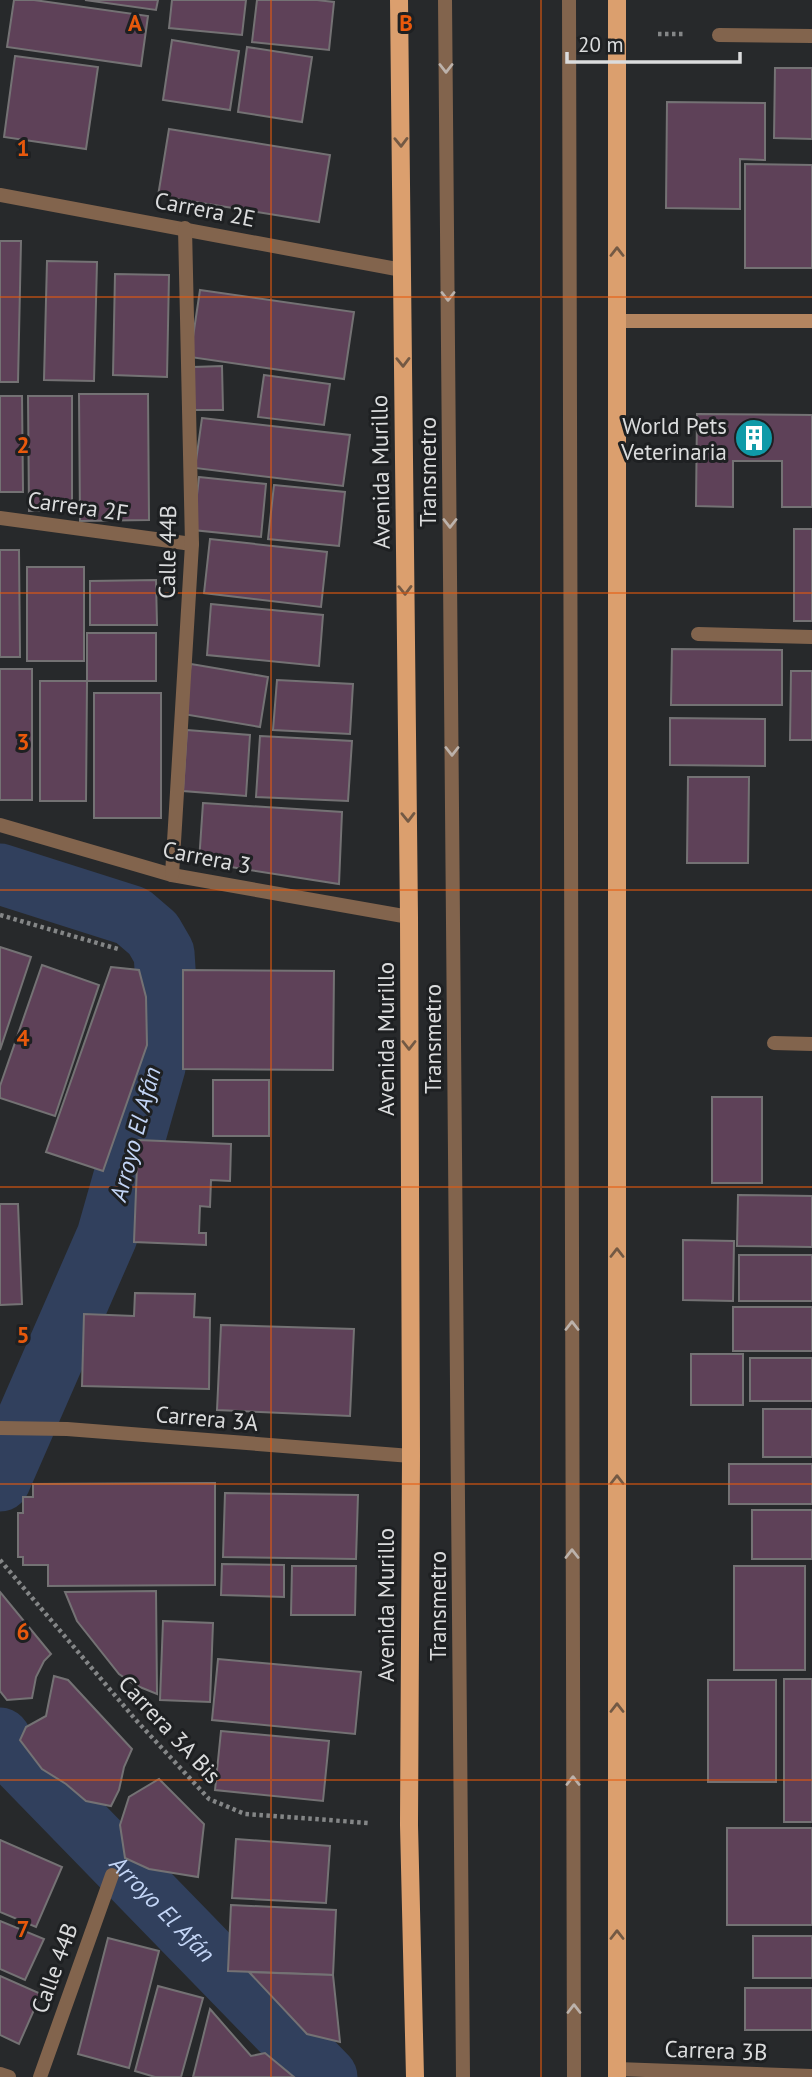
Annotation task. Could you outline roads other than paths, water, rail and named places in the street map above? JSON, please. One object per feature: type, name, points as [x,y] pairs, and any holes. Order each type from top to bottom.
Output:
[{"type":"main road","name":"Avenida Murillo","points":[[400,0],[409,917],[409,1825],[415,2077]]},
{"type":"main road","points":[[617,0],[617,2073]]},
{"type":"street","name":"Transmetro","points":[[445,0],[463,2077]]},
{"type":"street","points":[[569,0],[574,2077]]},
{"type":"street","points":[[719,34],[812,36]]},
{"type":"street","name":"Carrera 2E","points":[[0,195],[402,270]]},
{"type":"street","name":"Calle 44B","points":[[172,875],[192,544],[185,228]]},
{"type":"street","points":[[617,321],[812,321]]},
{"type":"street","name":"Carrera 2F","points":[[0,518],[192,544]]},
{"type":"street","points":[[698,634],[812,637]]},
{"type":"street","name":"Carrera 3","points":[[0,825],[172,875],[409,917]]},
{"type":"street","points":[[774,1043],[812,1044]]},
{"type":"street","name":"Carrera 3A","points":[[0,1428],[67,1429],[411,1456]]},
{"type":"street","name":"Calle 44B","points":[[40,2077],[112,1875]]},
{"type":"street","name":"Carrera 3B","points":[[617,2073],[812,2076]]},
{"type":"street","points":[[0,2074],[9,2077]]},
{"type":"waterway","name":"Arroyo El Afán","points":[[0,874],[132,916],[153,934],[164,953],[166,984],[164,1020],[155,1067],[107,1236],[0,1481]]},
{"type":"waterway","name":"Arroyo El Afán","points":[[0,1738],[327,2077]]},
{"type":"place","name":"World Pets Veterinaria","points":[[754,438]]}]
